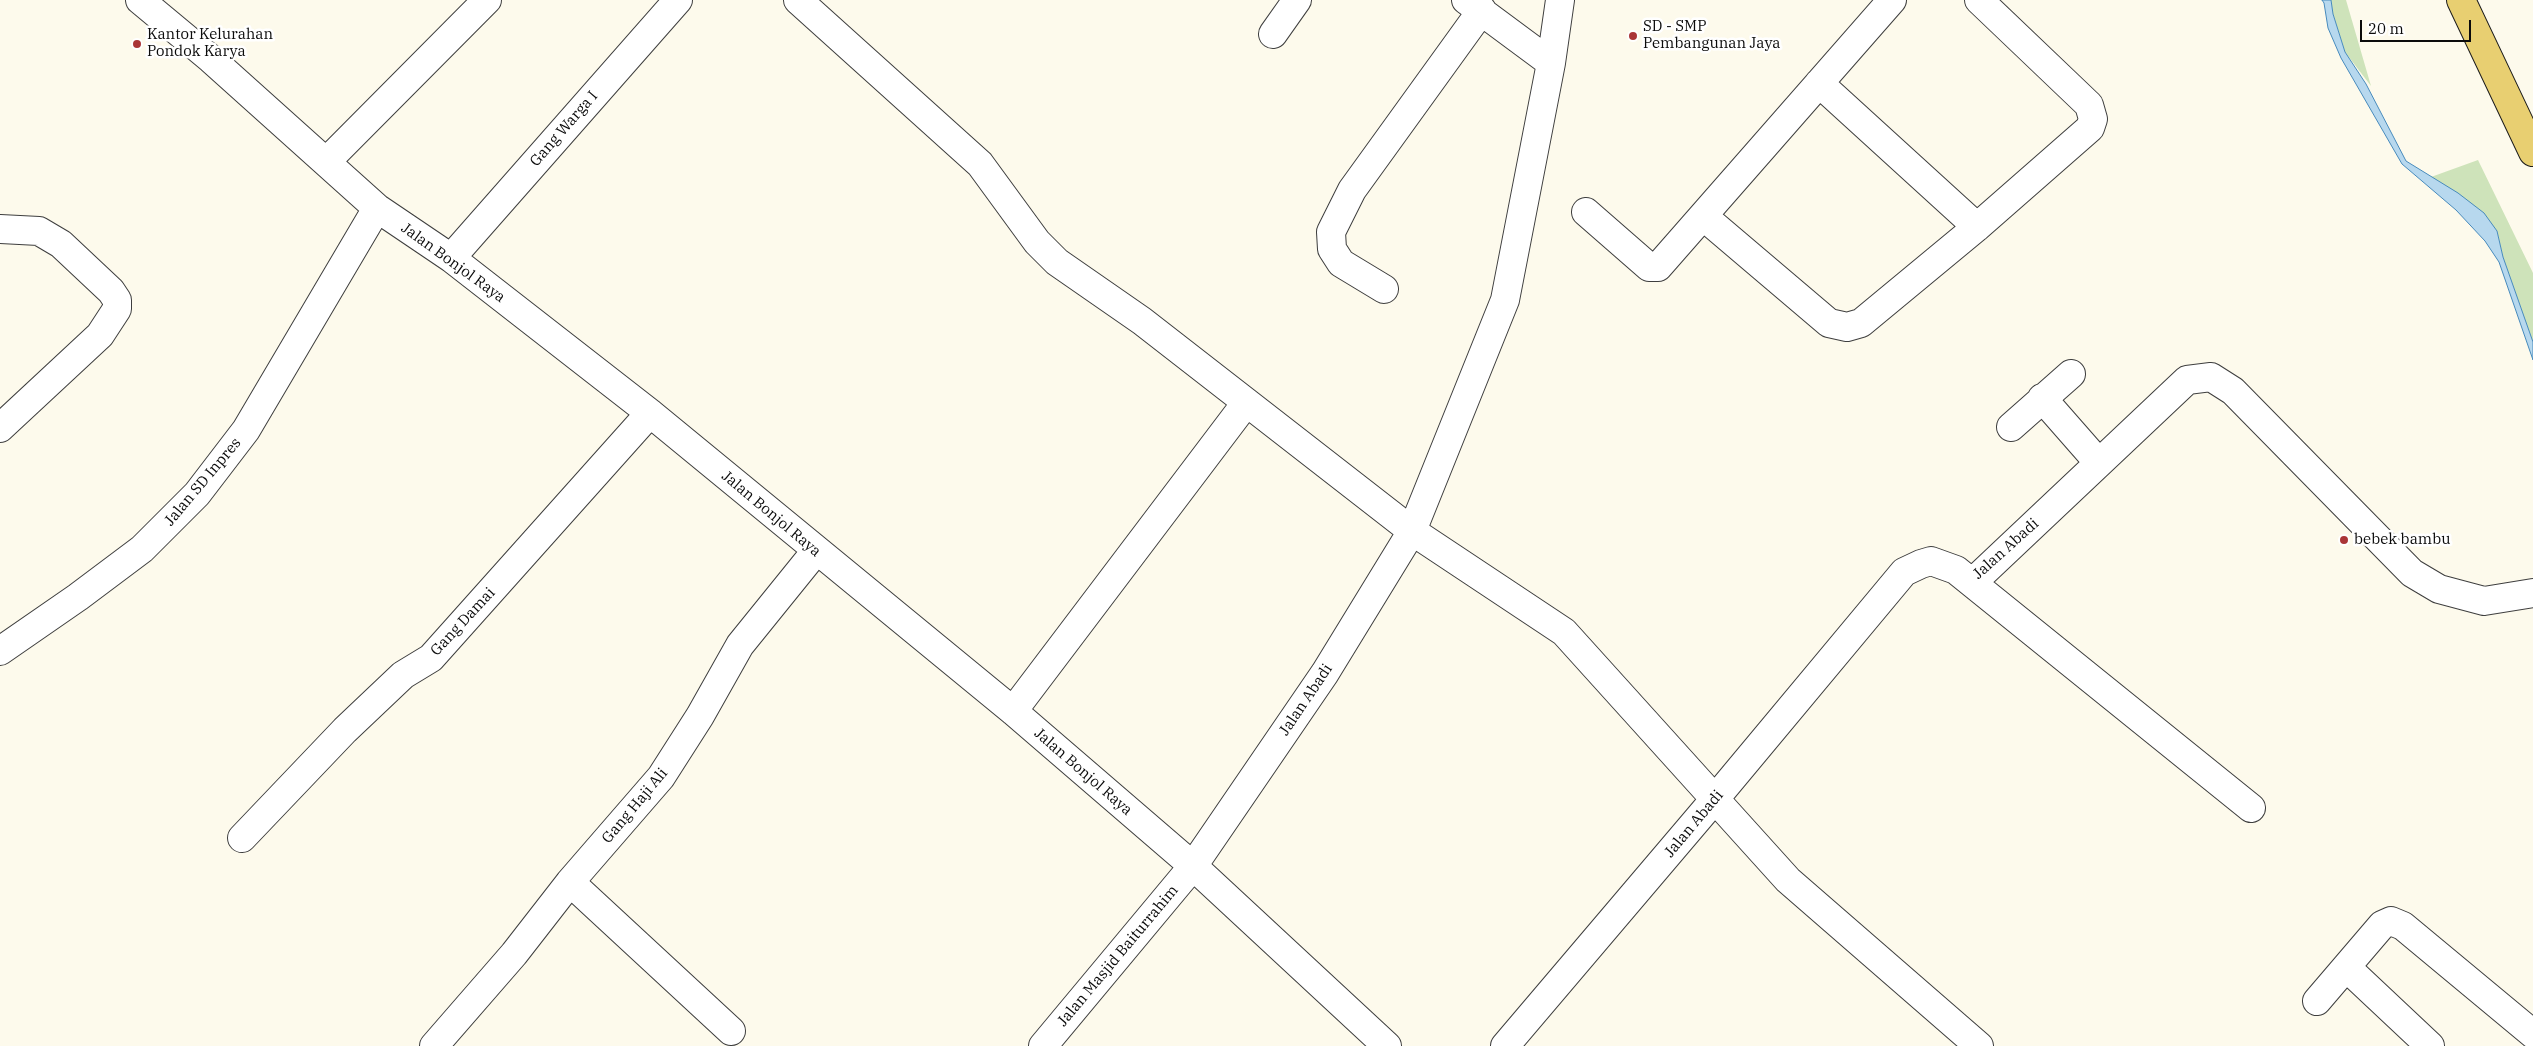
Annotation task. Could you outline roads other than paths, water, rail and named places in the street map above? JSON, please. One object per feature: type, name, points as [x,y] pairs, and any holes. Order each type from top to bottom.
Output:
[{"type":"main road","points":[[2461,0],[2533,152]]},
{"type":"street","name":"Jalan Bonjol Raya","points":[[140,0],[377,208],[451,258],[650,414],[1013,711],[1193,866],[1387,1046]]},
{"type":"street","points":[[326,162],[487,0]]},
{"type":"street","name":"Gang Warga I","points":[[451,258],[678,0]]},
{"type":"street","points":[[798,0],[980,164],[1045,252],[1142,322],[1412,531],[1564,632],[1788,880],[1979,1046]]},
{"type":"street","points":[[1273,34],[1297,0]]},
{"type":"street","name":"Jalan Abadi","points":[[1193,866],[1325,673],[1412,531],[1505,300],[1551,63],[1560,0]]},
{"type":"street","points":[[1586,212],[1649,267],[1654,268],[1658,266],[1892,0]]},
{"type":"street","points":[[1703,216],[1829,324],[1847,327],[1861,323],[2082,138],[2090,128],[2093,118],[2089,105],[1978,0]]},
{"type":"street","points":[[1384,289],[1341,263],[1332,249],[1331,232],[1352,190],[1474,5],[1551,63]]},
{"type":"street","points":[[1819,83],[1977,227]]},
{"type":"street","name":"Jalan SD Inpres","points":[[0,651],[78,597],[142,549],[197,494],[246,430],[377,208]]},
{"type":"street","points":[[0,228],[39,231],[61,244],[112,291],[117,300],[117,309],[100,335],[0,428]]},
{"type":"street","points":[[2011,427],[2071,374]]},
{"type":"street","name":"Jalan Abadi","points":[[1505,1046],[1904,572],[1931,561],[1956,570],[1973,582],[2187,380],[2211,377],[2233,391],[2412,573],[2439,588],[2484,600],[2533,592]]},
{"type":"street","points":[[2042,398],[2099,463]]},
{"type":"street","points":[[1013,711],[1246,403]]},
{"type":"street","name":"Gang Damai","points":[[242,838],[345,730],[403,675],[431,658],[650,414]]},
{"type":"street","name":"Gang Haji Ali","points":[[434,1046],[514,954],[570,882],[662,776],[700,716],[740,645],[816,551]]},
{"type":"street","points":[[1973,582],[2251,808]]},
{"type":"street","name":"Jalan Masjid Baiturrahim","points":[[1043,1046],[1193,866]]},
{"type":"street","points":[[570,882],[731,1031]]},
{"type":"street","points":[[2317,1001],[2382,925],[2391,921],[2402,926],[2533,1034]]},
{"type":"street","points":[[2346,967],[2430,1046]]},
{"type":"water","points":[[2322,0],[2331,0],[2333,14],[2345,52],[2366,84],[2406,161],[2458,193],[2484,213],[2497,231],[2503,257],[2533,342],[2533,360],[2499,262],[2485,241],[2456,210],[2402,164],[2341,58],[2328,28]]},
{"type":"place","name":"SD - SMP Pembangunan Jaya","points":[[1633,36]]},
{"type":"place","name":"Kantor Kelurahan Pondok Karya","points":[[137,44]]},
{"type":"place","name":"bebek bambu","points":[[2344,540]]}]
